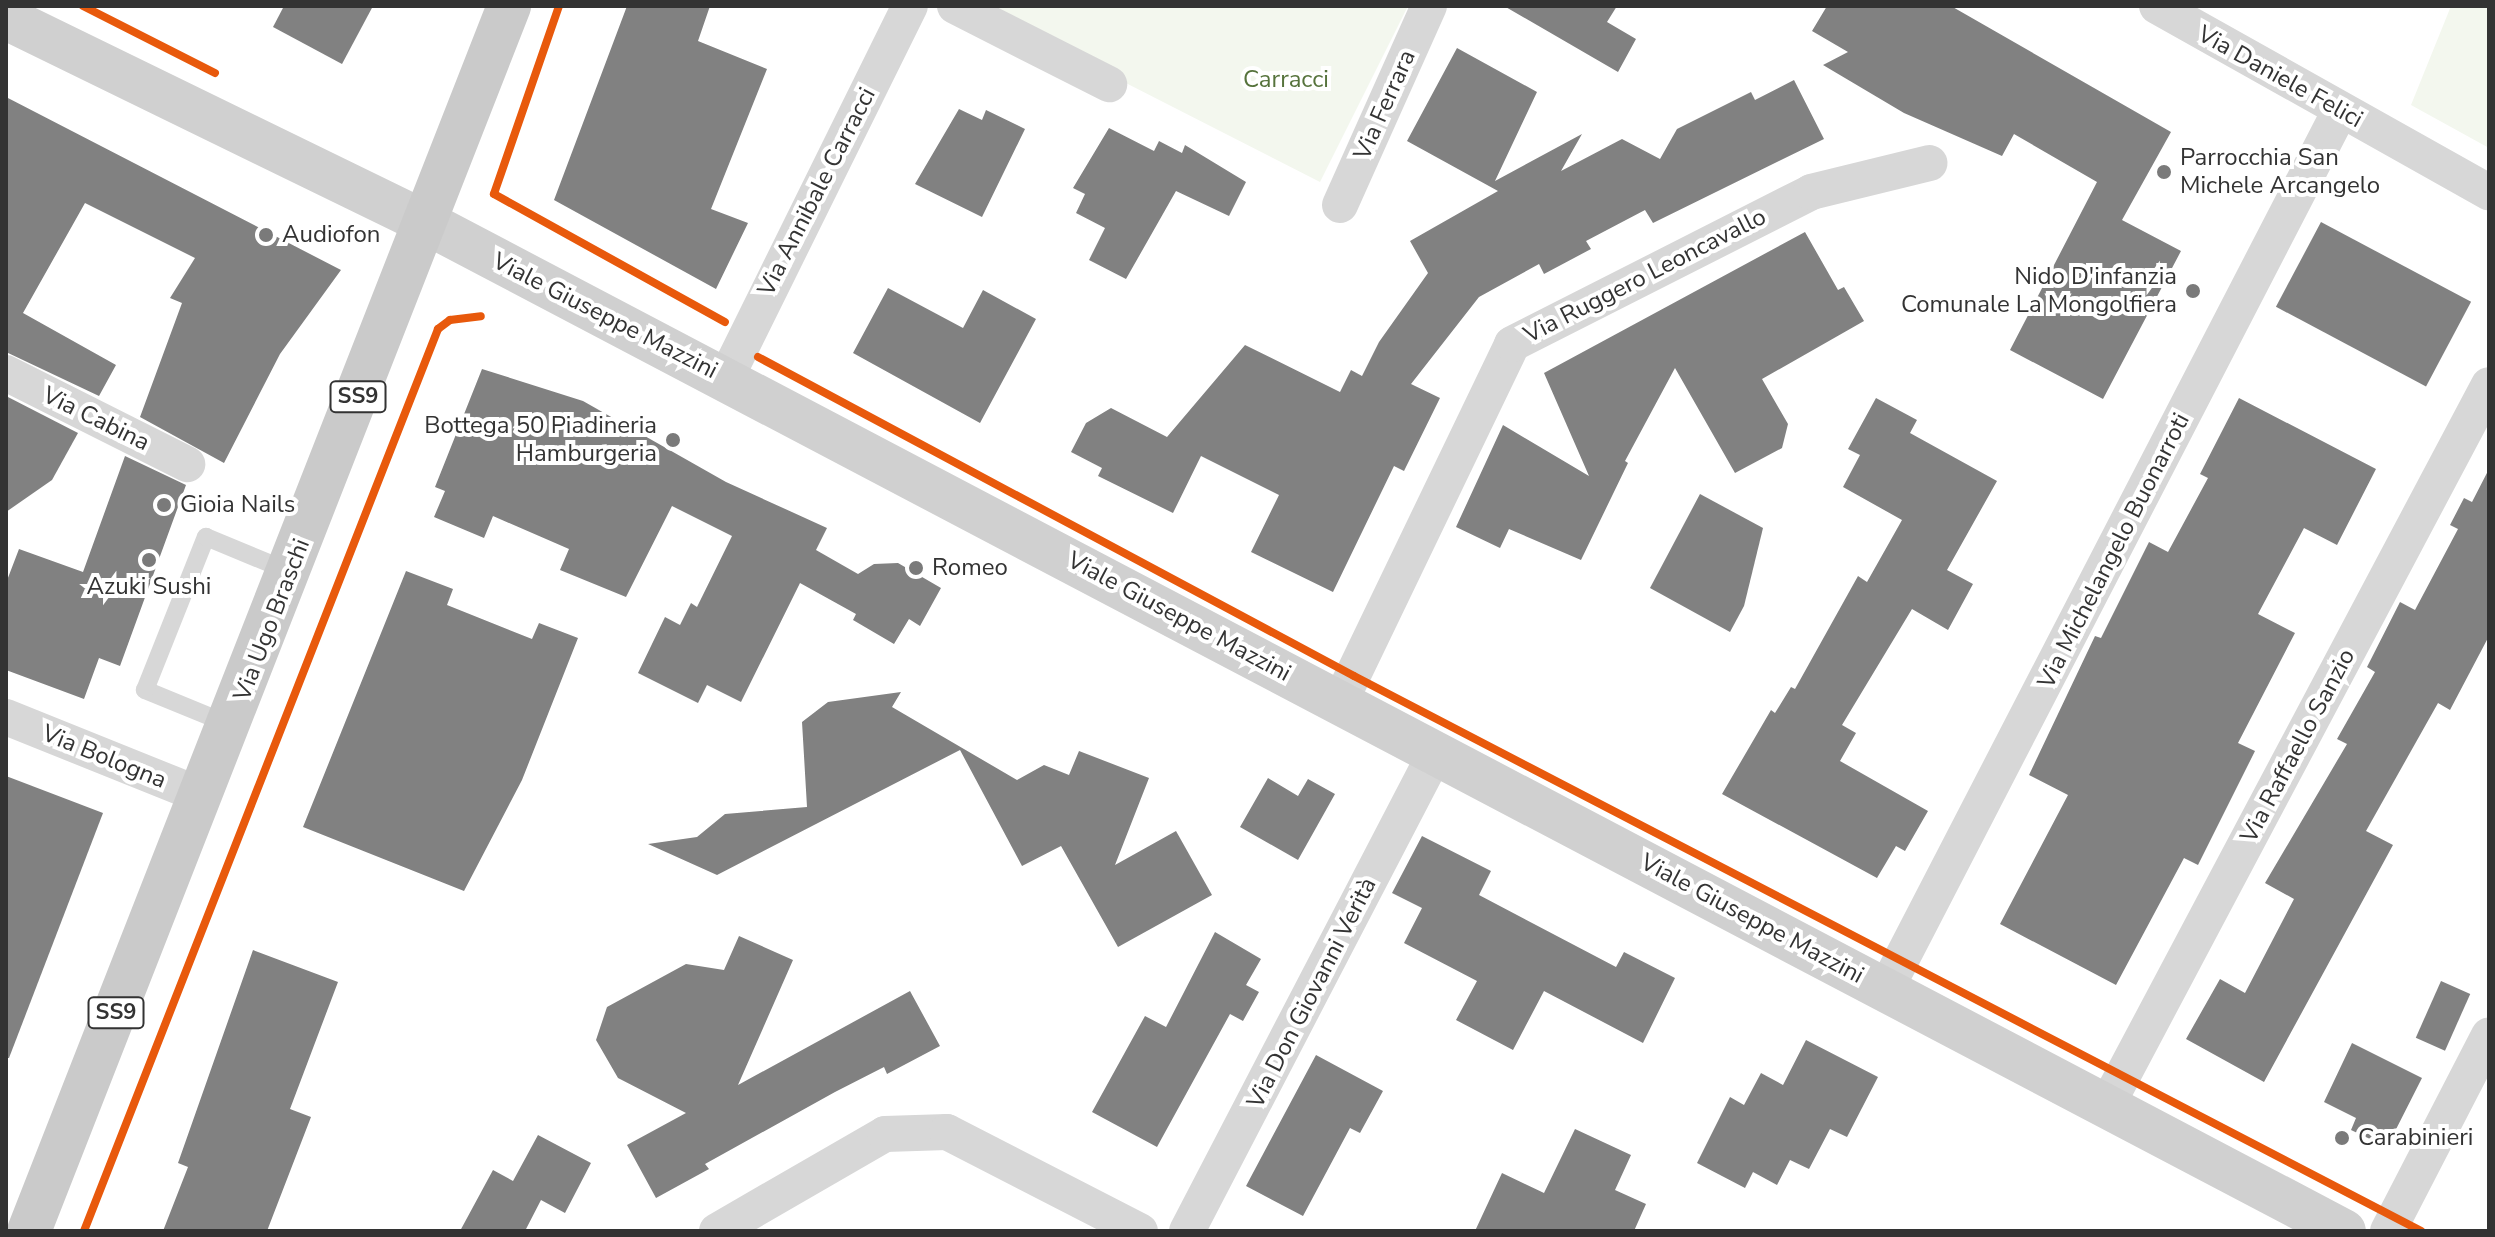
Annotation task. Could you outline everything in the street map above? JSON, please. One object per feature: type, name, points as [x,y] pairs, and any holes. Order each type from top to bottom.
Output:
[{"type":"main road","name":"Via Ugo Braschi","points":[[29,1231],[231,725],[509,6]]},
{"type":"street","name":"Via Annibale Carracci","points":[[726,378],[910,6]]},
{"type":"street","points":[[955,6],[1109,84]]},
{"type":"street","name":"Via Ferrara","points":[[1340,205],[1429,6]]},
{"type":"street","name":"Via Daniele Felici","points":[[2157,6],[2197,17],[2340,111],[2489,192]]},
{"type":"street","name":"Viale Giuseppe Mazzini","points":[[6,18],[425,222],[726,378],[1339,704],[1886,989],[2106,1107],[2305,1221],[2344,1231]]},
{"type":"street","name":"Via Michelangelo Buonarroti","points":[[1886,989],[2340,111]]},
{"type":"street","name":"Via Ruggero Leoncavallo","points":[[1339,704],[1512,344],[1811,192],[1930,163]]},
{"type":"street","name":"Via Cabina","points":[[6,373],[187,464]]},
{"type":"street","name":"Via Raffaello Sanzio","points":[[2106,1107],[2489,385]]},
{"type":"street","name":"Via Bologna","points":[[6,717],[203,796]]},
{"type":"street","name":"Via Don Giovanni Verità","points":[[1187,1231],[1435,754]]},
{"type":"street","points":[[2388,1231],[2489,1035]]},
{"type":"street","points":[[717,1231],[885,1134],[947,1132],[1140,1231]]},
{"type":"lane","points":[[231,725],[145,690],[206,537],[290,572]]},
{"type":"green space","name":"Carracci","points":[[975,6],[1408,6],[1320,182]]},
{"type":"green space","points":[[2451,6],[2489,6],[2489,148],[2411,105]]},
{"type":"building","points":[[284,6],[373,6],[342,64],[273,27]]},
{"type":"building","points":[[627,6],[710,6],[698,41],[767,69],[711,209],[748,223],[716,289],[554,200]]},
{"type":"building","points":[[1504,6],[1617,6],[1607,22],[1636,39],[1618,72]]},
{"type":"building","points":[[1827,6],[1951,6],[2171,132],[2122,220],[2181,251],[2103,399],[2010,350],[2097,182],[2014,134],[2002,156],[1904,113],[1823,65],[1848,52],[1812,31]]},
{"type":"building","points":[[1457,48],[1537,92],[1495,181],[1582,134],[1561,171],[1622,139],[1660,159],[1677,129],[1751,92],[1755,100],[1794,80],[1824,139],[1653,223],[1645,210],[1586,241],[1591,249],[1544,274],[1539,264],[1479,297],[1411,384],[1440,398],[1404,471],[1394,466],[1333,592],[1251,552],[1279,495],[1201,456],[1173,513],[1098,476],[1102,468],[1071,452],[1086,423],[1111,408],[1167,437],[1245,345],[1340,392],[1351,370],[1362,376],[1379,342],[1428,273],[1410,241],[1498,191],[1407,141]]},
{"type":"building","points":[[6,97],[341,270],[280,354],[224,463],[140,417],[182,303],[170,298],[195,258],[85,203],[23,313],[116,365],[99,396],[6,352]]},
{"type":"building","points":[[959,109],[982,120],[986,110],[1025,129],[982,217],[915,184]]},
{"type":"building","points":[[1109,128],[1154,151],[1159,141],[1182,153],[1185,145],[1246,182],[1229,216],[1176,191],[1126,279],[1089,260],[1105,228],[1076,213],[1085,194],[1073,188]]},
{"type":"building","points":[[2321,222],[2471,302],[2426,387],[2276,307]]},
{"type":"building","points":[[1805,232],[1838,290],[1844,287],[1864,321],[1762,379],[1788,424],[1782,448],[1735,473],[1675,368],[1625,461],[1628,463],[1581,560],[1509,529],[1500,548],[1456,527],[1503,425],[1589,476],[1544,373]]},
{"type":"building","points":[[888,288],[963,328],[983,290],[1036,319],[980,423],[853,353]]},
{"type":"building","points":[[482,369],[583,401],[726,482],[827,528],[816,550],[858,574],[874,564],[898,563],[941,588],[920,626],[909,619],[894,644],[853,620],[856,614],[800,583],[741,702],[707,685],[698,703],[638,673],[665,617],[680,625],[691,603],[697,607],[732,536],[672,506],[626,597],[560,570],[569,549],[493,516],[484,538],[434,517],[445,491],[435,487]]},
{"type":"building","points":[[6,396],[78,433],[52,480],[6,512]]},
{"type":"building","points":[[1876,398],[1917,420],[1910,433],[1997,481],[1947,570],[1973,584],[1948,630],[1912,609],[1842,725],[1856,733],[1840,761],[1928,811],[1905,851],[1896,846],[1877,878],[1722,794],[1771,710],[1775,713],[1791,687],[1795,689],[1858,576],[1867,582],[1902,520],[1843,487],[1860,455],[1848,449]]},
{"type":"building","points":[[2239,398],[2376,469],[2337,545],[2304,528],[2258,614],[2295,633],[2238,743],[2255,751],[2198,865],[2184,858],[2116,985],[2000,924],[2068,795],[2029,775],[2095,636],[2101,638],[2149,542],[2168,552],[2208,478],[2200,474]]},
{"type":"building","points":[[125,456],[186,485],[120,666],[99,658],[84,699],[6,670],[6,583],[19,549],[83,572]]},
{"type":"building","points":[[2489,469],[2489,636],[2450,710],[2438,703],[2366,831],[2393,845],[2264,1082],[2186,1039],[2220,979],[2245,993],[2294,899],[2265,883],[2347,744],[2337,739],[2375,672],[2367,667],[2400,602],[2415,610],[2458,529],[2450,525],[2464,498],[2472,502]]},
{"type":"building","points":[[1700,494],[1763,528],[1744,606],[1730,632],[1650,588]]},
{"type":"building","points":[[406,571],[453,589],[447,605],[532,639],[539,623],[578,638],[522,780],[464,891],[303,827]]},
{"type":"building","points":[[901,692],[892,707],[1017,780],[1044,765],[1069,775],[1079,751],[1149,778],[1115,865],[1176,831],[1212,895],[1118,947],[1061,846],[1022,866],[960,750],[717,875],[648,844],[697,837],[725,814],[807,807],[802,722],[828,702]]},
{"type":"building","points":[[6,776],[103,813],[9,1058],[6,1058]]},
{"type":"building","points":[[1268,778],[1298,796],[1308,779],[1335,794],[1298,860],[1240,827]]},
{"type":"building","points":[[1422,836],[1491,871],[1479,895],[1616,967],[1624,952],[1675,978],[1643,1043],[1544,991],[1513,1050],[1456,1020],[1477,981],[1404,943],[1422,908],[1392,893]]},
{"type":"building","points":[[1215,932],[1261,959],[1246,985],[1259,992],[1243,1021],[1230,1014],[1157,1147],[1092,1112],[1145,1016],[1166,1027]]},
{"type":"building","points":[[739,936],[793,960],[738,1085],[910,991],[940,1046],[887,1074],[884,1067],[835,1092],[705,1164],[709,1169],[656,1198],[627,1145],[686,1113],[618,1078],[596,1040],[607,1007],[686,964],[724,970]]},
{"type":"building","points":[[253,950],[338,982],[290,1109],[311,1117],[267,1231],[163,1231],[188,1167],[178,1163]]},
{"type":"building","points":[[2441,981],[2470,994],[2445,1051],[2416,1038]]},
{"type":"building","points":[[1806,1040],[1878,1077],[1847,1137],[1830,1129],[1809,1169],[1790,1160],[1777,1185],[1753,1172],[1745,1188],[1697,1163],[1730,1097],[1744,1105],[1761,1073],[1783,1085]]},
{"type":"building","points":[[2352,1043],[2422,1078],[2387,1147],[2351,1130],[2356,1118],[2324,1102]]},
{"type":"building","points":[[1316,1055],[1383,1091],[1360,1133],[1350,1128],[1303,1216],[1246,1186]]},
{"type":"building","points":[[1575,1129],[1631,1155],[1615,1190],[1646,1204],[1634,1231],[1475,1231],[1502,1173],[1544,1193]]},
{"type":"building","points":[[538,1135],[591,1163],[565,1213],[541,1200],[525,1231],[460,1231],[493,1170],[513,1181]]},
{"type":"cycle path","points":[[83,6],[215,73]]},
{"type":"cycle path","points":[[559,6],[494,194],[725,322]]},
{"type":"cycle path","points":[[84,1231],[438,329],[450,320],[481,316]]},
{"type":"cycle path","points":[[758,357],[1354,676],[2421,1231]]},
{"type":"place","name":"Parrocchia San Michele Arcangelo","points":[[2164,172]]},
{"type":"place","name":"Audiofon","points":[[266,235]]},
{"type":"place","name":"Nido D'infanzia Comunale La Mongolfiera","points":[[2193,291]]},
{"type":"place","name":"Bottega 50 Piadineria Hamburgeria","points":[[673,440]]},
{"type":"place","name":"Gioia Nails","points":[[164,505]]},
{"type":"place","name":"Azuki Sushi","points":[[149,560]]},
{"type":"place","name":"Romeo","points":[[916,568]]},
{"type":"place","name":"Carabinieri","points":[[2342,1138]]}]
